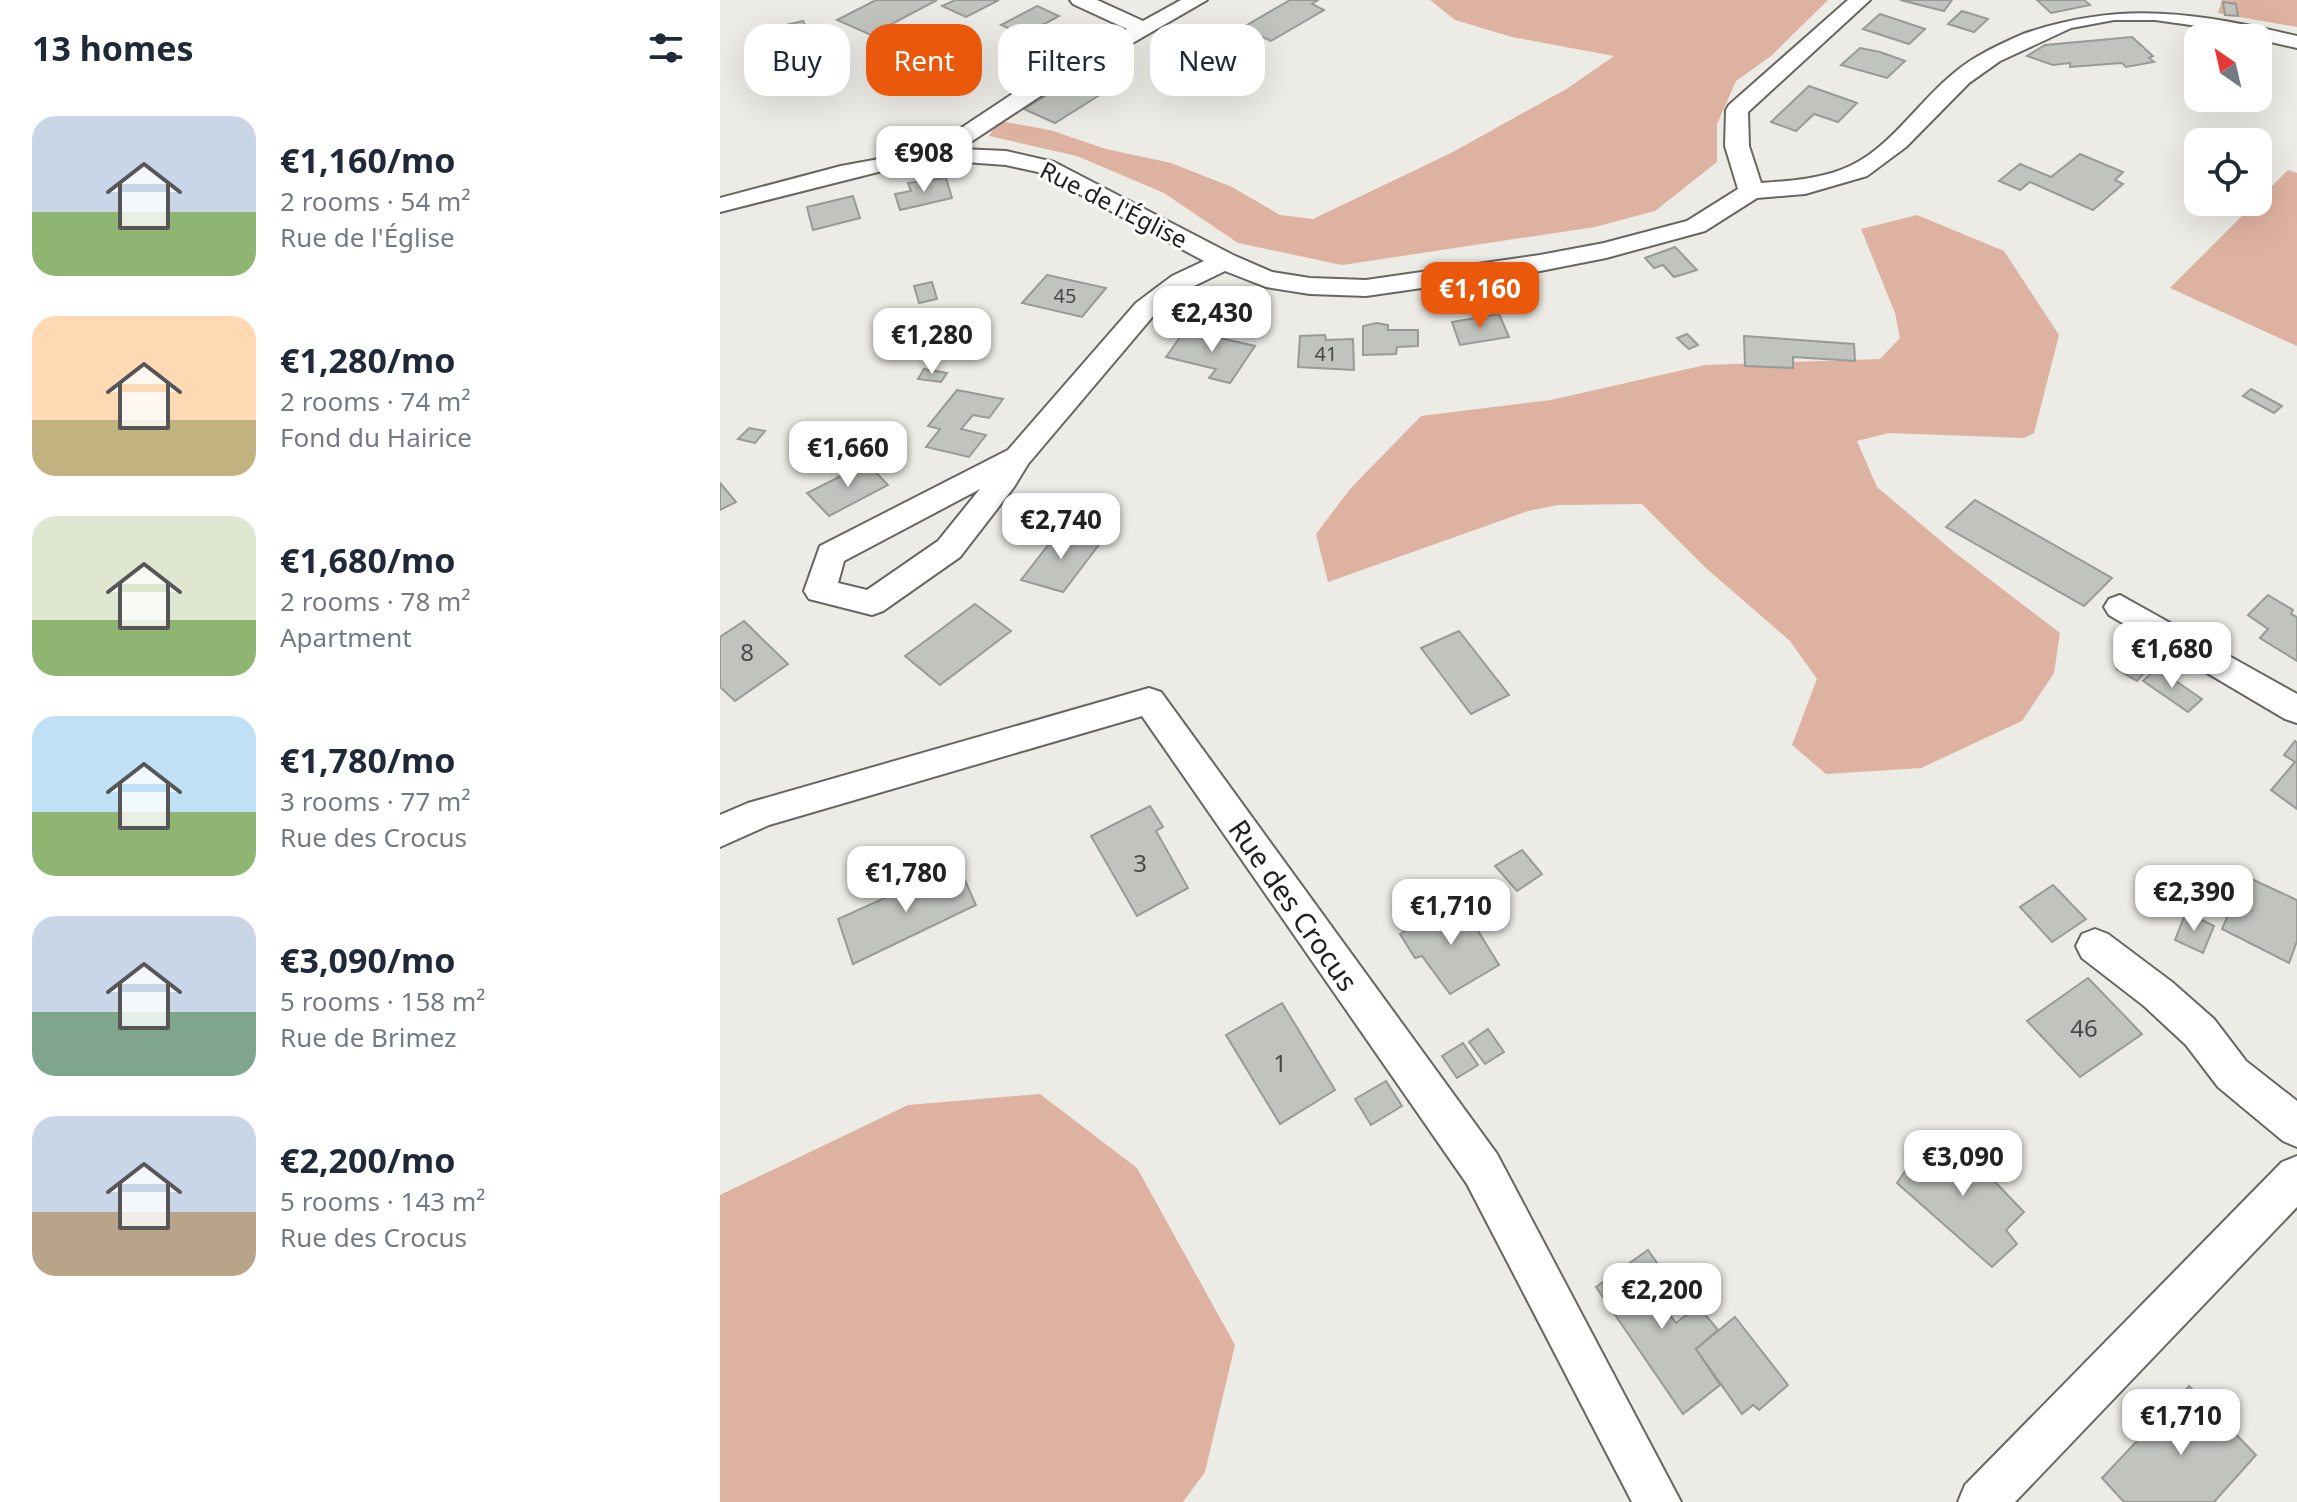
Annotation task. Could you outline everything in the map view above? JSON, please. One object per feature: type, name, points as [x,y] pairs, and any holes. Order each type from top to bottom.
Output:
[{"type":"street","points":[[1080,0],[1144,29]]},
{"type":"street","points":[[937,154],[981,123],[1197,0]]},
{"type":"street","points":[[1751,191],[1737,146],[1737,110],[1860,0]]},
{"type":"street","name":"Rue de l'Église","points":[[720,205],[937,154],[1021,159],[1046,167],[1224,261],[1266,279],[1310,286],[1366,288],[1580,255],[1696,226],[1751,191],[1805,187],[1859,171],[1898,142],[1971,71],[2003,50],[2065,23],[2114,14],[2155,14],[2205,21],[2297,42]]},
{"type":"street","points":[[1018,457],[831,554],[820,591],[872,603],[949,549],[1018,457],[1145,309],[1181,282],[1224,261]]},
{"type":"street","points":[[2120,607],[2297,710]]},
{"type":"street","name":"Rue des Crocus","points":[[720,832],[760,813],[1149,701],[1482,1169],[1657,1502]]},
{"type":"street","points":[[2095,946],[2158,994],[2200,1032],[2232,1074],[2297,1127]]},
{"type":"street","points":[[1982,1502],[2297,1177]]},
{"type":"shaded area","points":[[1430,0],[1828,0],[1771,56],[1736,81],[1717,124],[1717,162],[1655,211],[1595,227],[1342,265],[1238,243],[1164,193],[1077,156],[989,136],[999,121],[1050,130],[1106,149],[1171,163],[1232,187],[1280,215],[1313,219],[1453,152],[1568,88],[1614,56],[1512,37],[1455,20]]},
{"type":"shaded area","points":[[2222,0],[2297,0],[2297,27],[2218,13]]},
{"type":"shaded area","points":[[2288,170],[2297,173],[2297,346],[2170,288],[2242,216],[2272,216],[2272,186]]},
{"type":"shaded area","points":[[1917,215],[2004,251],[2059,335],[2034,433],[2024,438],[1889,433],[1857,441],[1877,487],[1954,552],[2060,633],[2054,673],[2022,721],[1921,768],[1826,774],[1792,745],[1817,679],[1790,641],[1707,569],[1642,504],[1558,505],[1528,511],[1328,582],[1316,534],[1350,489],[1421,416],[1551,400],[1705,365],[1880,359],[1900,338],[1895,313],[1861,229]]},
{"type":"shaded area","points":[[1040,1094],[1137,1168],[1235,1345],[1205,1472],[1183,1502],[720,1502],[720,1195],[908,1105]]},
{"type":"building","points":[[876,0],[937,0],[892,24],[866,24],[866,33],[837,20]]},
{"type":"building","points":[[955,0],[999,0],[966,17],[942,6]]},
{"type":"building","points":[[1290,0],[1318,0],[1312,4],[1324,10],[1271,41],[1265,38],[1265,24],[1249,24]]},
{"type":"building","points":[[1900,0],[1952,0],[1944,11]]},
{"type":"building","points":[[2037,0],[2084,0],[2090,5],[2051,13]]},
{"type":"building","points":[[2223,2],[2236,4],[2238,16],[2225,15]]},
{"type":"building","points":[[1037,6],[1059,16],[1044,24],[1003,24]]},
{"type":"building","points":[[1962,11],[1988,19],[1974,32],[1948,24]]},
{"type":"building","points":[[1880,14],[1925,29],[1909,44],[1863,29]]},
{"type":"building","points":[[2132,37],[2153,56],[2149,58],[2154,62],[2126,67],[2122,63],[2070,67],[2070,63],[2053,65],[2027,56],[2045,45]]},
{"type":"building","points":[[1860,48],[1905,61],[1887,78],[1841,65]]},
{"type":"building","points":[[1809,86],[1857,103],[1838,122],[1814,114],[1796,131],[1771,122]]},
{"type":"building","points":[[1046,96],[1098,96],[1055,123],[1024,109]]},
{"type":"building","points":[[2080,154],[2123,172],[2115,180],[2123,184],[2093,210],[2030,182],[2020,190],[1999,181],[2020,164],[2051,177]]},
{"type":"building","points":[[946,178],[952,198],[900,210],[895,194],[911,191],[908,183]]},
{"type":"building","points":[[853,196],[860,218],[813,230],[807,207]]},
{"type":"building","points":[[1675,247],[1697,270],[1674,277],[1663,265],[1654,268],[1645,258]]},
{"type":"building","points":[[1047,275],[1106,288],[1082,317],[1022,303]]},
{"type":"building","points":[[932,282],[937,299],[919,303],[914,286]]},
{"type":"building","points":[[1499,314],[1509,337],[1460,345],[1452,322]]},
{"type":"building","points":[[1377,323],[1388,325],[1388,330],[1418,330],[1418,346],[1397,347],[1396,354],[1363,355],[1363,326]]},
{"type":"building","points":[[1185,330],[1255,346],[1230,383],[1209,378],[1216,369],[1166,357]]},
{"type":"building","points":[[1687,334],[1698,345],[1689,349],[1677,338]]},
{"type":"building","points":[[1325,335],[1326,340],[1353,339],[1354,370],[1298,367],[1300,336]]},
{"type":"building","points":[[1744,336],[1854,344],[1855,361],[1793,357],[1793,368],[1745,366]]},
{"type":"building","points":[[924,369],[947,373],[941,382],[918,379]]},
{"type":"building","points":[[2251,389],[2282,406],[2274,413],[2243,396]]},
{"type":"building","points":[[957,390],[1003,399],[989,418],[973,415],[961,429],[986,435],[969,457],[926,447],[940,429],[928,426]]},
{"type":"building","points":[[749,428],[765,431],[755,443],[738,439]]},
{"type":"building","points":[[867,463],[888,485],[829,516],[807,493]]},
{"type":"building","points":[[720,483],[736,502],[720,510]]},
{"type":"building","points":[[1975,500],[2112,578],[2084,606],[1946,527]]},
{"type":"building","points":[[1060,530],[1101,542],[1063,592],[1021,580]]},
{"type":"building","points":[[2268,595],[2293,610],[2291,614],[2297,617],[2297,661],[2260,638],[2268,629],[2248,615]]},
{"type":"building","points":[[975,604],[1011,631],[940,685],[905,656]]},
{"type":"building","points":[[744,621],[788,664],[735,701],[720,687],[720,637]]},
{"type":"building","points":[[1459,631],[1509,695],[1471,714],[1421,648]]},
{"type":"building","points":[[2140,642],[2161,654],[2137,681],[2117,669]]},
{"type":"building","points":[[2157,668],[2202,699],[2188,712],[2143,681]]},
{"type":"building","points":[[2295,741],[2297,809],[2271,790],[2295,762],[2284,755]]},
{"type":"building","points":[[1150,806],[1163,827],[1156,831],[1188,888],[1137,916],[1091,836]]},
{"type":"building","points":[[1522,850],[1542,874],[1517,891],[1495,866]]},
{"type":"building","points":[[958,865],[976,905],[853,964],[838,919]]},
{"type":"building","points":[[2245,876],[2297,900],[2297,941],[2289,963],[2222,929]]},
{"type":"building","points":[[2053,885],[2086,919],[2052,942],[2020,907]]},
{"type":"building","points":[[1459,900],[1499,965],[1450,994],[1422,956],[1415,958],[1400,934]]},
{"type":"building","points":[[2186,912],[2214,926],[2203,953],[2175,940]]},
{"type":"building","points":[[2088,978],[2142,1034],[2080,1077],[2027,1021]]},
{"type":"building","points":[[1282,1003],[1335,1090],[1280,1124],[1226,1035]]},
{"type":"building","points":[[1488,1029],[1504,1052],[1485,1064],[1469,1042]]},
{"type":"building","points":[[1463,1043],[1478,1065],[1457,1078],[1442,1056]]},
{"type":"building","points":[[1386,1081],[1402,1106],[1371,1125],[1355,1099]]},
{"type":"building","points":[[1948,1133],[2024,1212],[2006,1230],[2017,1244],[1992,1267],[1897,1183],[1912,1161]]},
{"type":"building","points":[[1648,1250],[1667,1277],[1653,1292],[1676,1323],[1698,1306],[1718,1330],[1696,1349],[1720,1385],[1683,1414],[1596,1287]]},
{"type":"building","points":[[1735,1317],[1788,1385],[1759,1410],[1753,1405],[1742,1414],[1696,1349]]},
{"type":"building","points":[[2189,1386],[2256,1455],[2214,1502],[2124,1502],[2102,1478]]}]
